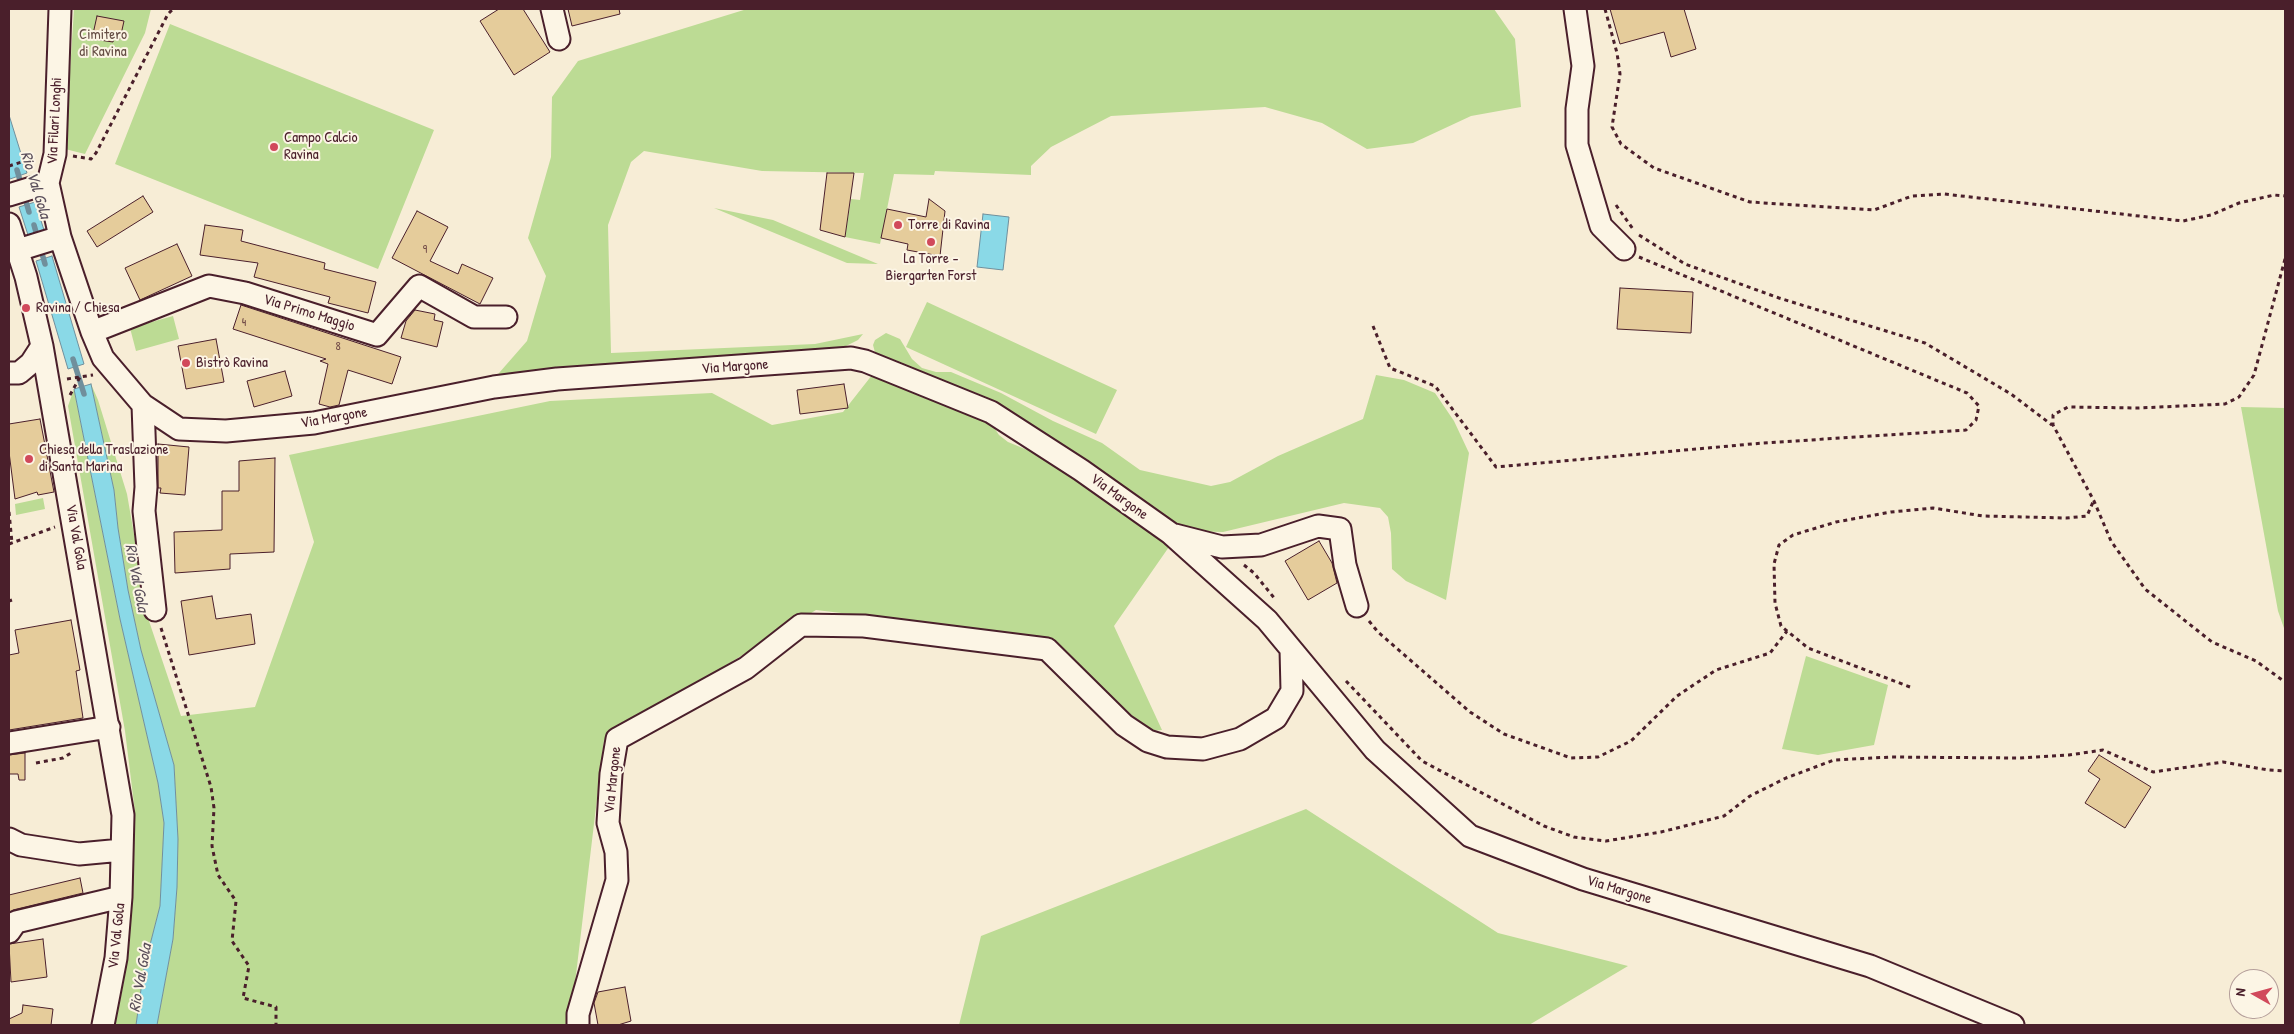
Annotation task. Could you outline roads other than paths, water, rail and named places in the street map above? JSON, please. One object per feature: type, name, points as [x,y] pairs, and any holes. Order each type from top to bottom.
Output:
[{"type":"street","name":"Via Filari Longhi","points":[[60,9],[55,154],[26,190],[39,244],[92,332],[100,353],[112,371]]},
{"type":"street","points":[[552,9],[559,39]]},
{"type":"street","points":[[1576,9],[1582,66],[1577,109],[1576,145],[1601,226],[1624,249]]},
{"type":"street","points":[[9,224],[39,244]]},
{"type":"street","name":"Via Val Gola","points":[[39,244],[42,346],[123,815],[121,897],[116,958],[103,1025]]},
{"type":"street","name":"Via Primo Maggio","points":[[92,332],[208,286],[245,293],[377,335],[419,286],[474,317],[506,317]]},
{"type":"street","points":[[12,378],[31,364],[42,346]]},
{"type":"street","name":"Via Margone","points":[[112,371],[143,405],[179,430],[226,430],[314,424],[494,387],[557,379],[789,364],[851,358],[879,365],[991,412],[1081,470],[1170,533],[1267,620],[1375,750],[1470,836],[1583,879],[1870,966],[2013,1025]]},
{"type":"street","points":[[143,405],[146,487],[144,511],[155,610]]},
{"type":"street","points":[[1170,533],[1222,547],[1261,545],[1318,526],[1340,528],[1345,565],[1357,606]]},
{"type":"street","name":"Via Margone","points":[[578,1025],[578,1014],[616,880],[616,852],[608,824],[611,774],[617,739],[746,668],[801,625],[864,626],[1047,649],[1124,725],[1148,741],[1167,747],[1202,749],[1240,739],[1276,718],[1292,691],[1291,650]]},
{"type":"street","points":[[9,743],[109,727]]},
{"type":"street","points":[[9,839],[21,845],[79,854],[122,850]]},
{"type":"street","points":[[9,932],[16,922],[121,897]]},
{"type":"water","points":[[9,115],[27,173],[10,179],[9,173]]},
{"type":"water","points":[[35,202],[44,230],[28,235],[19,207]]},
{"type":"water","points":[[983,214],[1009,217],[1003,270],[977,267]]},
{"type":"water","points":[[52,256],[84,364],[68,369],[36,261]]},
{"type":"water","points":[[91,384],[114,490],[128,590],[141,650],[174,765],[178,839],[177,887],[173,939],[157,1025],[136,1025],[144,968],[160,906],[164,823],[158,783],[120,619],[74,389]]},
{"type":"waterway","name":"Rio Val Gola","points":[[17,170],[29,212]]},
{"type":"waterway","name":"Rio Val Gola","points":[[34,225],[45,264]]},
{"type":"waterway","name":"Rio Val Gola","points":[[73,359],[84,394]]},
{"type":"place","name":"Campo Calcio Ravina","points":[[274,147]]},
{"type":"place","name":"Torre di Ravina","points":[[898,225]]},
{"type":"place","name":"La Torre - Biergarten Forst","points":[[931,242]]},
{"type":"place","name":"Ravina / Chiesa","points":[[26,308]]},
{"type":"place","name":"Bistrò Ravina","points":[[186,363]]},
{"type":"place","name":"Chiesa della Traslazione di Santa Marina","points":[[29,459]]},
{"type":"park label","name":"Cimitero di Ravina","points":[[103,44]]}]
